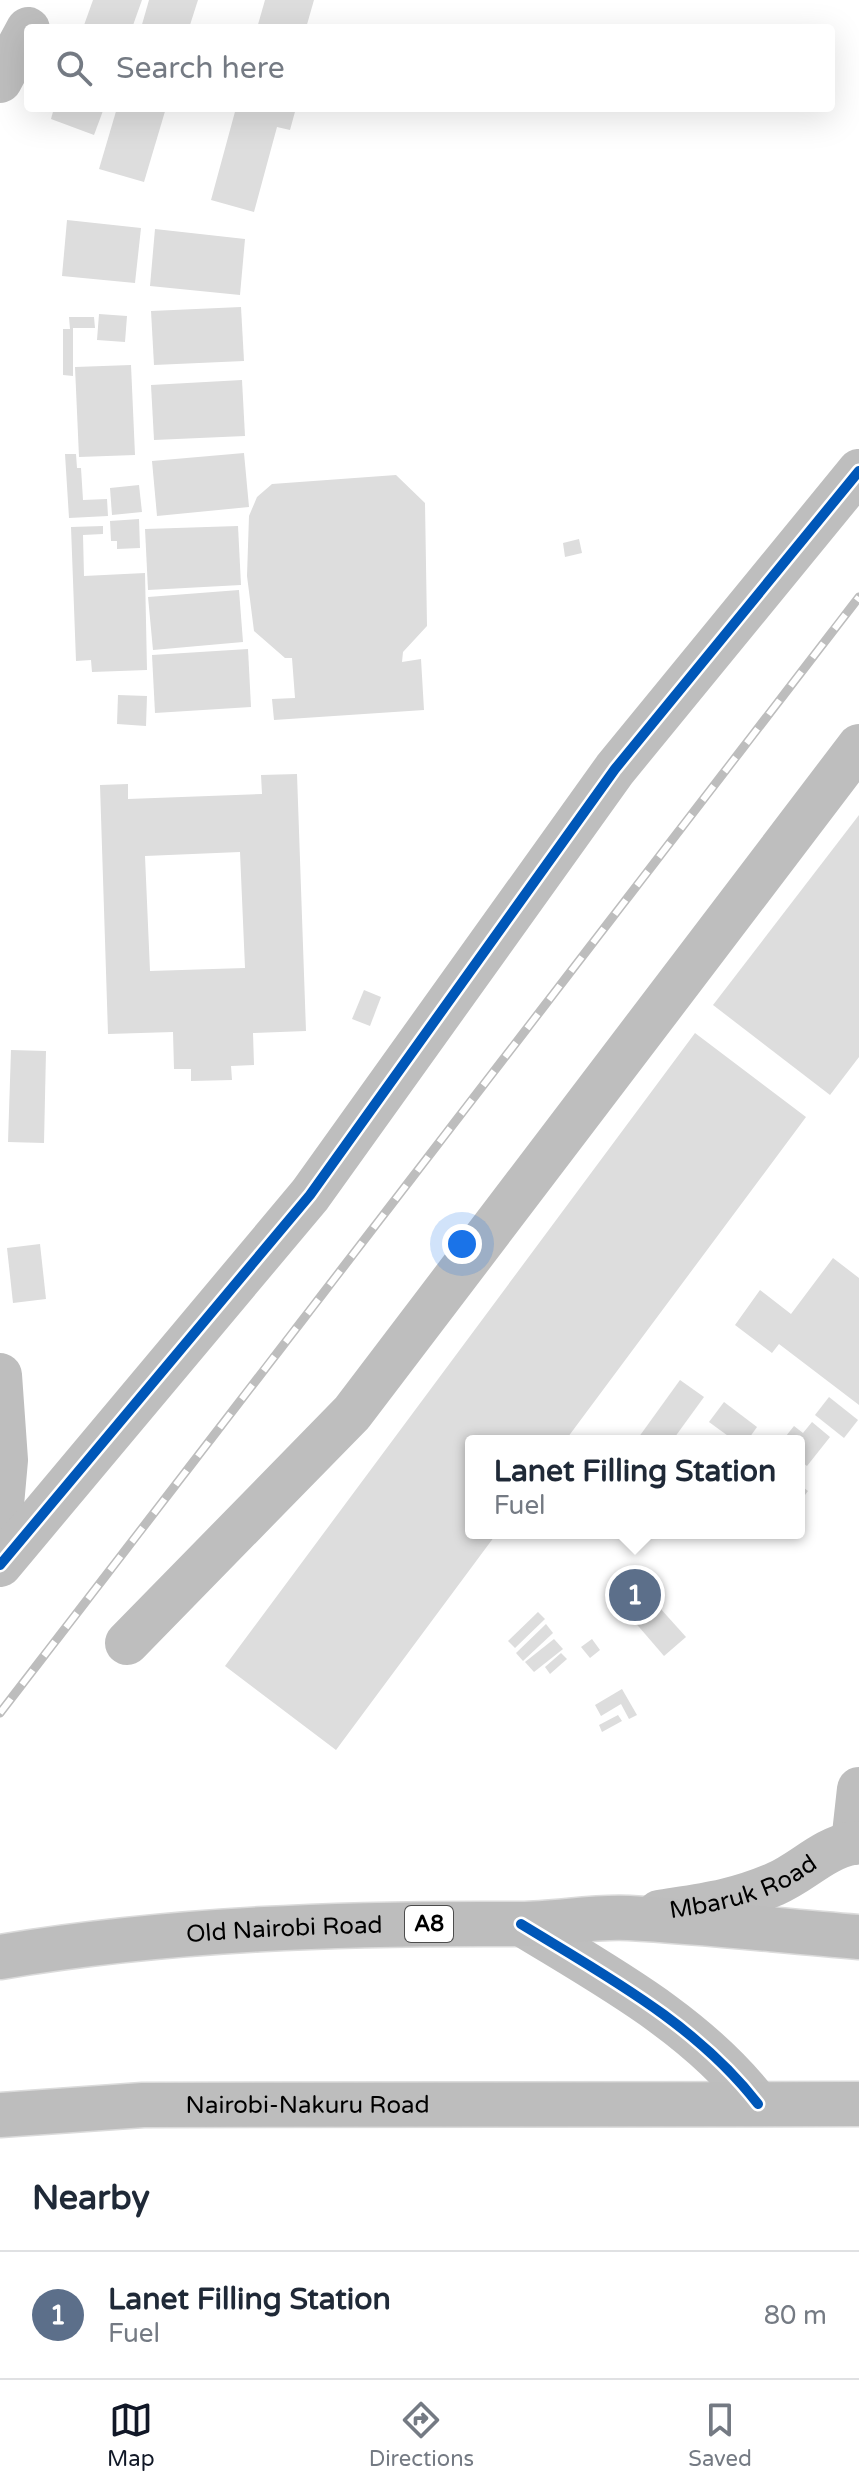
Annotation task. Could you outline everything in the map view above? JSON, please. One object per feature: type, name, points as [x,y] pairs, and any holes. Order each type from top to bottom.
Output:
[{"type":"highway","name":"Old Nairobi Road","points":[[0,1957],[155,1936],[272,1927],[462,1921],[521,1924],[625,1918],[859,1937]]},
{"type":"highway","name":"Nairobi-Nakuru Road","points":[[0,2115],[143,2105],[758,2104]]},
{"type":"highway","points":[[758,2104],[859,2104]]},
{"type":"street","points":[[31,24],[44,0]]},
{"type":"street","points":[[0,81],[24,36]]},
{"type":"street","points":[[0,1565],[310,1195],[615,769],[859,471]]},
{"type":"street","points":[[127,1643],[352,1413],[859,746]]},
{"type":"street","points":[[0,1375],[6,1460],[0,1527]]},
{"type":"street","name":"Mbaruk Road","points":[[625,1918],[741,1899],[780,1882],[835,1846],[856,1846],[859,1789]]},
{"type":"street","points":[[521,1924],[654,2006],[731,2068],[758,2104]]},
{"type":"building","points":[[93,0],[142,0],[133,24],[84,24]]},
{"type":"building","points":[[149,0],[198,0],[190,24],[142,24]]},
{"type":"building","points":[[265,0],[314,0],[307,24],[258,24]]},
{"type":"building","points":[[53,112],[103,112],[94,135],[51,119]]},
{"type":"building","points":[[116,112],[165,112],[144,182],[99,169]]},
{"type":"building","points":[[235,112],[295,112],[290,130],[277,127],[254,212],[211,200]]},
{"type":"building","points":[[67,220],[141,228],[135,283],[62,276]]},
{"type":"building","points":[[155,229],[245,239],[240,295],[150,286]]},
{"type":"building","points":[[241,307],[244,361],[154,365],[151,311]]},
{"type":"building","points":[[99,314],[127,316],[125,342],[97,340]]},
{"type":"building","points":[[69,317],[94,317],[95,328],[73,328],[73,376],[63,375],[63,329],[70,329]]},
{"type":"building","points":[[131,365],[135,455],[79,457],[75,367]]},
{"type":"building","points":[[242,380],[245,436],[154,440],[151,385]]},
{"type":"building","points":[[244,453],[249,507],[157,516],[152,461]]},
{"type":"building","points":[[65,454],[76,454],[77,468],[81,468],[83,500],[107,499],[108,516],[69,518]]},
{"type":"building","points":[[396,475],[425,503],[427,626],[403,652],[402,662],[421,659],[424,710],[274,720],[272,699],[295,698],[292,658],[285,658],[254,631],[247,576],[249,516],[257,497],[272,484]]},
{"type":"building","points":[[139,485],[142,512],[112,515],[110,488]]},
{"type":"building","points":[[139,519],[140,548],[117,549],[117,541],[111,541],[110,521]]},
{"type":"building","points":[[103,526],[103,534],[83,535],[84,576],[145,573],[147,670],[92,672],[91,660],[76,661],[71,527]]},
{"type":"building","points":[[238,526],[241,585],[148,590],[145,529]]},
{"type":"building","points":[[579,539],[582,553],[565,557],[563,543]]},
{"type":"building","points":[[239,590],[243,642],[153,650],[148,597]]},
{"type":"building","points":[[248,649],[251,707],[155,713],[152,655]]},
{"type":"building","points":[[118,695],[147,696],[146,726],[117,724]]},
{"type":"building","points":[[297,774],[306,1031],[253,1033],[254,1065],[231,1066],[232,1080],[191,1081],[191,1069],[174,1069],[173,1032],[108,1034],[100,785],[128,784],[128,799],[262,794],[261,775]],"holes":[[[240,852],[245,968],[150,971],[145,856]]]},
{"type":"building","points":[[859,815],[859,1057],[830,1095],[713,1005]]},
{"type":"building","points":[[364,990],[381,997],[370,1026],[352,1019]]},
{"type":"building","points":[[695,1033],[806,1117],[569,1435],[465,1435],[465,1539],[493,1539],[336,1750],[225,1666]]},
{"type":"building","points":[[11,1050],[46,1051],[44,1143],[8,1142]]},
{"type":"building","points":[[40,1244],[46,1299],[13,1303],[7,1248]]},
{"type":"building","points":[[833,1258],[859,1278],[859,1405],[779,1344],[772,1353],[735,1325],[760,1290],[791,1314]]},
{"type":"building","points":[[680,1380],[704,1397],[676,1435],[640,1435]]},
{"type":"building","points":[[829,1397],[858,1420],[844,1438],[815,1415]]},
{"type":"building","points":[[724,1402],[757,1427],[751,1435],[727,1435],[709,1422]]},
{"type":"building","points":[[812,1422],[830,1437],[807,1466],[805,1435],[787,1435],[794,1426],[803,1433]]},
{"type":"building","points":[[641,1587],[686,1637],[664,1656],[621,1606]]},
{"type":"building","points":[[538,1612],[545,1619],[515,1648],[508,1641]]},
{"type":"building","points":[[546,1624],[553,1633],[523,1661],[516,1653]]},
{"type":"building","points":[[554,1639],[563,1649],[534,1672],[525,1662]]},
{"type":"building","points":[[592,1639],[600,1650],[590,1658],[581,1647]]},
{"type":"building","points":[[561,1653],[567,1659],[550,1674],[545,1667]]},
{"type":"building","points":[[622,1689],[637,1715],[629,1719],[621,1704],[601,1716],[595,1705]]},
{"type":"building","points":[[618,1715],[622,1721],[602,1732],[599,1725]]},
{"type":"railway","points":[[0,1713],[859,597]]},
{"type":"cycle path","points":[[0,1565],[310,1195],[615,769],[859,471]]},
{"type":"cycle path","points":[[521,1924],[617,1983],[678,2026],[734,2075],[758,2104]]},
{"type":"place","name":"Lanet Filling Station","points":[[635,1595]]}]
